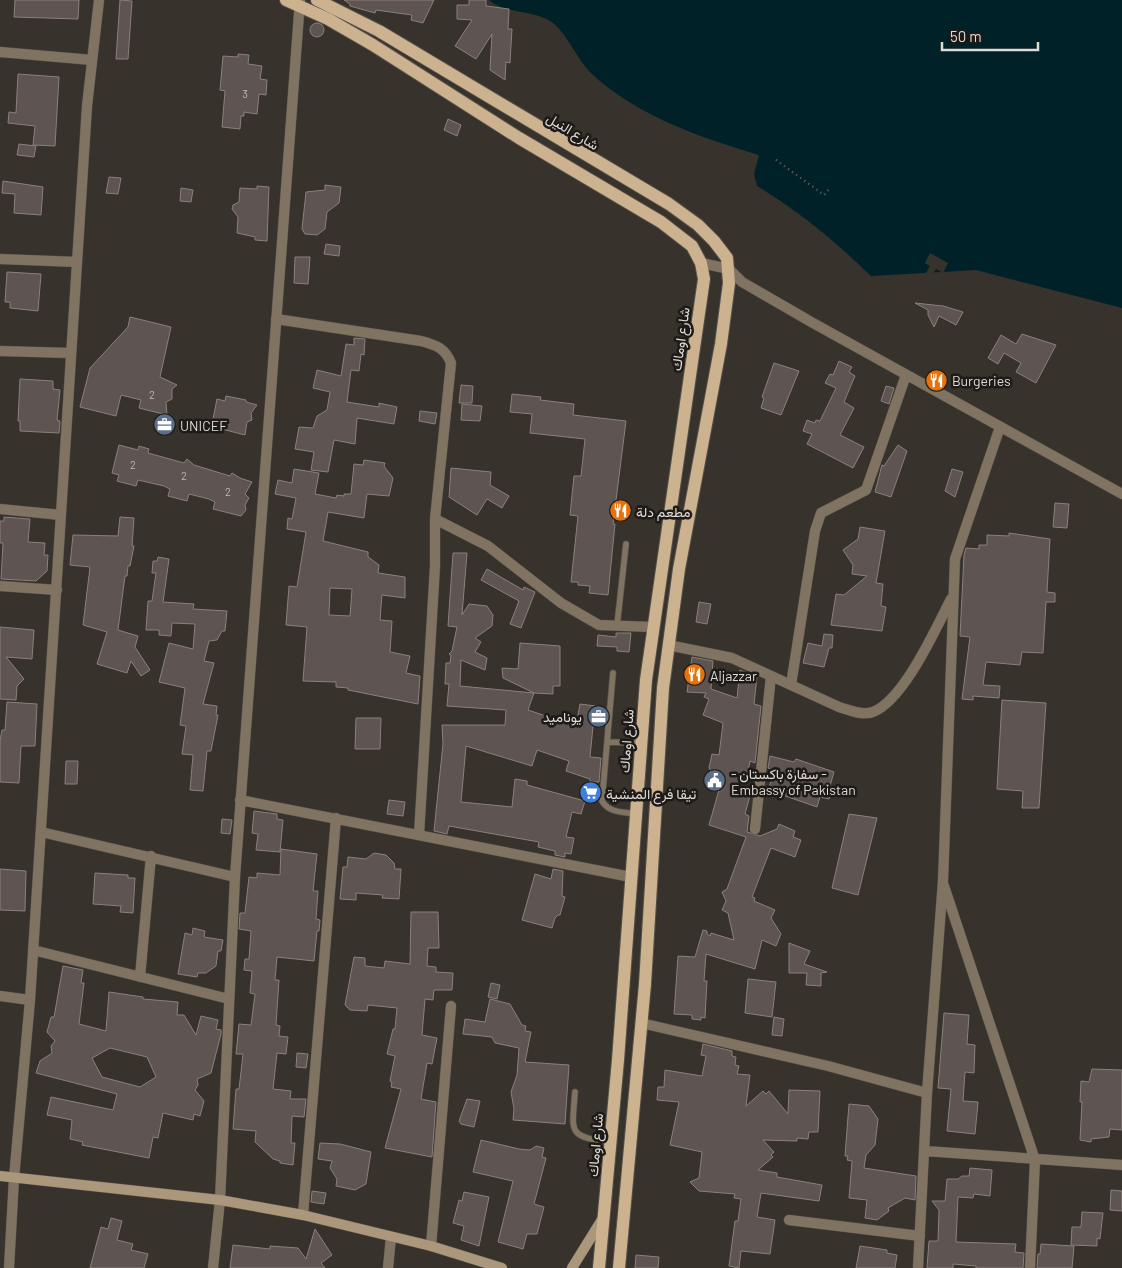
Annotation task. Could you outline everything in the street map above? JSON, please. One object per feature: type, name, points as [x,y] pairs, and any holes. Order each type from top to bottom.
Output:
[{"type":"main road","points":[[286,0],[299,3],[373,45],[519,138],[661,222],[692,246],[701,263]]},
{"type":"main road","name":"شارع النيل","points":[[317,0],[379,31],[669,204],[698,225],[727,258],[730,283],[721,344],[679,569],[668,645]]},
{"type":"main road","name":"شارع اوماك","points":[[599,1268],[652,627],[704,279],[701,263]]},
{"type":"main road","points":[[619,1268],[645,984],[663,688],[668,645]]},
{"type":"main road","points":[[623,983],[645,984]]},
{"type":"street","points":[[9,1268],[14,1178],[30,1000],[57,590],[70,353],[92,60],[99,0]]},
{"type":"street","points":[[213,1268],[220,1200],[240,800],[299,3]]},
{"type":"street","points":[[0,52],[92,60]]},
{"type":"street","points":[[0,259],[77,262]]},
{"type":"street","points":[[701,263],[729,269],[742,282],[1122,494]]},
{"type":"street","points":[[276,319],[421,340],[439,346],[447,353],[451,363],[435,519],[436,566],[419,835]]},
{"type":"street","points":[[0,351],[70,353]]},
{"type":"street","points":[[791,685],[815,531],[821,513],[866,490],[906,375]]},
{"type":"street","points":[[918,1268],[927,1093],[942,881],[955,559],[1000,427]]},
{"type":"street","points":[[0,509],[61,515]]},
{"type":"street","points":[[435,519],[488,546],[561,603],[599,625],[652,627]]},
{"type":"street","points":[[0,586],[57,590]]},
{"type":"street","points":[[668,645],[732,658],[839,707],[855,712],[872,713],[886,704],[906,680],[953,596]]},
{"type":"street","points":[[755,829],[772,676]]},
{"type":"street","points":[[240,800],[631,877]]},
{"type":"street","points":[[302,1216],[336,818]]},
{"type":"street","points":[[41,832],[235,877]]},
{"type":"street","points":[[140,977],[151,856]]},
{"type":"street","points":[[942,881],[1035,1160],[1030,1268]]},
{"type":"street","points":[[33,950],[229,999]]},
{"type":"street","points":[[0,996],[30,1000]]},
{"type":"street","points":[[431,1246],[451,1006]]},
{"type":"street","points":[[641,1023],[828,1066],[927,1093]]},
{"type":"street","points":[[925,1151],[1122,1166]]},
{"type":"street","points":[[0,1176],[220,1200],[302,1216],[431,1246],[502,1268]]},
{"type":"street","points":[[572,1268],[603,1218]]},
{"type":"street","points":[[789,1220],[920,1236]]},
{"type":"street","points":[[388,1268],[391,1237]]},
{"type":"lane","points":[[617,626],[626,544]]},
{"type":"lane","points":[[613,673],[602,800],[606,807],[612,811],[636,814]]},
{"type":"lane","points":[[607,742],[641,743]]},
{"type":"lane","points":[[575,1092],[573,1126],[575,1132],[581,1137],[610,1143]]},
{"type":"path","points":[[776,160],[824,195],[831,187]]},
{"type":"water","points":[[489,0],[1122,0],[1122,308],[976,270],[871,276],[817,228],[757,186],[754,174],[759,155],[693,133],[650,114],[629,102],[610,89],[587,69],[563,34],[553,23],[538,16],[504,8]]},
{"type":"pier","points":[[930,253],[948,263],[943,273],[936,269],[932,275],[925,275],[930,266],[925,263]]},
{"type":"building","points":[[15,0],[79,0],[78,19],[14,17]]},
{"type":"building","points":[[120,0],[132,1],[128,59],[116,59]]},
{"type":"building","points":[[344,0],[434,0],[423,23],[411,20],[412,15],[376,10],[375,13],[350,6]]},
{"type":"building","points":[[469,0],[486,0],[486,6],[509,9],[508,29],[512,29],[510,63],[506,62],[505,80],[490,70],[492,34],[476,59],[455,46],[472,20],[457,19],[457,5],[469,5]]},
{"type":"building","points":[[317,23],[322,25],[324,30],[322,35],[317,37],[312,35],[310,30],[312,25]]},
{"type":"building","points":[[238,54],[249,55],[248,64],[262,66],[260,79],[267,80],[266,95],[259,94],[257,114],[244,112],[244,116],[241,116],[240,129],[222,127],[225,91],[220,90],[223,56],[238,57]]},
{"type":"building","points":[[18,74],[59,77],[55,146],[33,145],[35,126],[8,123],[9,112],[16,113]]},
{"type":"building","points":[[448,119],[461,125],[457,136],[444,130]]},
{"type":"building","points":[[19,144],[36,146],[34,157],[17,155]]},
{"type":"building","points":[[109,177],[121,178],[118,194],[106,193]]},
{"type":"building","points":[[3,181],[43,187],[41,215],[14,213],[15,194],[2,193]]},
{"type":"building","points":[[325,185],[341,187],[339,203],[327,212],[325,229],[317,235],[305,234],[302,229],[306,192],[325,190]]},
{"type":"building","points":[[257,186],[269,187],[267,241],[255,240],[255,237],[237,233],[238,217],[232,209],[233,205],[239,202],[240,188],[257,189]]},
{"type":"building","points":[[181,188],[193,190],[191,202],[180,201]]},
{"type":"building","points":[[326,244],[340,246],[339,256],[324,254]]},
{"type":"building","points":[[295,257],[310,257],[308,284],[294,283]]},
{"type":"building","points":[[7,272],[41,274],[38,311],[10,308],[10,302],[5,302]]},
{"type":"building","points":[[915,303],[943,306],[963,312],[956,325],[939,316],[934,327],[928,315],[928,310]]},
{"type":"building","points":[[130,317],[171,327],[160,377],[177,385],[172,389],[172,399],[166,402],[167,415],[139,408],[141,400],[121,395],[116,416],[80,407],[90,368],[128,327]]},
{"type":"building","points":[[1022,334],[1056,345],[1036,383],[1016,372],[1021,363],[1004,353],[998,364],[988,358],[1001,335],[1016,344]]},
{"type":"building","points":[[354,338],[365,339],[364,355],[361,354],[359,371],[351,370],[347,402],[379,407],[379,403],[397,407],[394,424],[357,418],[355,444],[334,440],[328,472],[311,470],[314,452],[295,449],[299,427],[313,428],[317,416],[327,410],[330,392],[313,388],[317,370],[341,376],[346,344],[354,345]]},
{"type":"building","points":[[839,361],[852,367],[849,372],[855,376],[844,402],[854,408],[840,435],[864,447],[853,468],[807,444],[812,434],[803,431],[807,420],[815,423],[816,420],[820,421],[836,388],[825,383],[830,374],[833,375]]},
{"type":"building","points":[[774,363],[799,371],[781,415],[761,408],[764,398],[762,397]]},
{"type":"building","points":[[20,379],[53,381],[53,389],[60,390],[57,420],[60,421],[59,433],[20,431],[20,421],[18,421]]},
{"type":"building","points":[[461,385],[473,386],[472,403],[459,403]]},
{"type":"building","points":[[886,386],[894,388],[889,404],[881,401]]},
{"type":"building","points":[[512,394],[541,397],[540,400],[574,404],[573,415],[626,421],[613,524],[615,524],[608,595],[589,593],[590,586],[571,582],[578,516],[570,515],[574,476],[581,476],[585,439],[530,433],[532,414],[510,412]]},
{"type":"building","points":[[226,396],[246,400],[246,402],[257,405],[251,413],[252,420],[247,422],[245,435],[214,427],[216,420],[213,419],[217,399],[225,401]]},
{"type":"building","points":[[462,404],[482,406],[480,421],[461,420]]},
{"type":"building","points":[[420,411],[437,413],[435,424],[419,421]]},
{"type":"building","points":[[119,445],[138,450],[139,446],[149,449],[148,453],[184,463],[187,459],[194,465],[230,476],[232,473],[252,482],[245,494],[249,498],[245,505],[246,510],[241,516],[213,509],[215,502],[209,499],[189,494],[187,501],[168,496],[170,489],[164,486],[138,480],[136,486],[117,481],[119,475],[112,473]]},
{"type":"building","points":[[898,445],[907,451],[891,497],[875,492],[882,465],[884,466]]},
{"type":"building","points":[[364,460],[385,463],[384,466],[393,478],[389,496],[367,494],[364,518],[328,512],[323,541],[368,552],[368,557],[379,565],[378,573],[405,577],[405,598],[382,595],[380,620],[392,621],[390,652],[410,656],[406,673],[420,676],[418,704],[336,687],[336,682],[303,681],[307,627],[286,625],[289,586],[297,587],[306,532],[287,529],[288,518],[292,519],[296,498],[275,494],[278,480],[292,483],[294,469],[319,473],[315,494],[336,498],[337,495],[351,494],[354,464],[363,465]],"holes":[[[330,588],[352,589],[350,616],[329,615]]]},
{"type":"building","points":[[451,468],[491,472],[490,485],[509,496],[502,508],[487,499],[477,515],[449,497]]},
{"type":"building","points":[[952,469],[963,472],[955,497],[945,491]]},
{"type":"building","points":[[1055,503],[1069,504],[1067,528],[1053,527]]},
{"type":"building","points":[[4,517],[30,519],[28,542],[45,543],[44,555],[48,555],[47,571],[36,581],[1,579],[3,543],[0,543],[0,521],[4,521]]},
{"type":"building","points":[[120,517],[134,518],[132,546],[134,546],[127,576],[125,576],[118,630],[138,636],[135,647],[150,670],[141,676],[131,661],[127,673],[97,664],[107,632],[83,625],[90,567],[70,565],[73,535],[118,536]]},
{"type":"building","points":[[860,527],[885,531],[876,583],[883,584],[881,606],[886,607],[882,631],[831,625],[836,594],[844,595],[867,576],[852,574],[853,565],[843,550],[858,539]]},
{"type":"building","points":[[1009,533],[1050,539],[1047,592],[1055,593],[1055,602],[1046,602],[1043,653],[1022,652],[1020,665],[986,662],[983,685],[1000,686],[999,698],[973,696],[973,700],[962,699],[970,637],[960,636],[964,555],[966,548],[979,549],[979,545],[987,545],[987,535],[1009,536]]},
{"type":"building","points":[[453,553],[467,553],[462,615],[469,604],[487,606],[493,615],[492,626],[475,638],[481,642],[475,652],[487,658],[485,670],[461,660],[460,686],[534,693],[528,710],[576,726],[580,704],[595,706],[590,757],[601,758],[599,782],[590,782],[590,779],[566,771],[569,761],[537,750],[532,766],[466,746],[461,802],[512,807],[515,779],[527,781],[527,785],[585,801],[581,814],[572,812],[566,837],[574,838],[571,854],[565,853],[565,857],[555,855],[555,851],[538,847],[539,842],[449,826],[447,834],[434,831],[443,744],[442,725],[505,725],[506,710],[447,706],[449,684],[445,684],[446,663],[450,663],[451,655],[449,654],[452,651],[457,627],[448,626]]},
{"type":"building","points":[[158,557],[169,559],[163,602],[194,604],[193,609],[227,611],[225,631],[222,631],[217,640],[209,641],[204,661],[214,663],[203,704],[217,706],[216,715],[218,715],[211,751],[207,751],[203,791],[190,790],[193,755],[182,754],[186,726],[180,725],[185,688],[159,682],[169,643],[193,649],[195,624],[172,623],[171,636],[159,635],[159,630],[146,630],[148,601],[152,601],[156,573],[152,573],[153,561],[157,561]]},
{"type":"building","points":[[487,569],[523,590],[524,587],[535,592],[521,628],[510,624],[519,601],[481,580]]},
{"type":"building","points":[[699,602],[711,604],[707,624],[696,622]]},
{"type":"building","points":[[0,627],[34,630],[32,659],[6,657],[24,679],[17,686],[16,700],[0,699]]},
{"type":"building","points":[[616,633],[631,633],[629,652],[617,651],[617,647],[597,646],[598,635],[616,637]]},
{"type":"building","points":[[824,634],[833,635],[832,648],[829,648],[824,667],[803,663],[808,643],[822,646]]},
{"type":"building","points":[[520,643],[560,646],[560,686],[553,686],[553,694],[534,693],[503,678],[502,668],[518,669]]},
{"type":"building","points":[[692,657],[713,661],[711,689],[737,698],[740,670],[757,677],[754,704],[761,706],[755,763],[750,761],[747,777],[734,787],[751,792],[745,814],[749,816],[747,832],[760,836],[777,829],[779,824],[795,831],[793,837],[801,840],[795,857],[771,848],[752,897],[755,898],[754,901],[775,910],[771,918],[781,934],[776,946],[762,940],[755,969],[706,954],[704,981],[707,981],[705,1018],[701,1017],[701,1020],[692,1019],[692,1015],[674,1014],[678,956],[695,957],[703,930],[707,931],[707,934],[710,936],[711,933],[734,940],[728,913],[722,910],[726,901],[722,892],[727,889],[746,837],[709,825],[723,776],[713,774],[709,768],[712,754],[719,755],[723,723],[703,715],[709,699],[704,697],[706,693],[687,692]]},
{"type":"building","points":[[1002,700],[1046,703],[1039,808],[1022,808],[1023,791],[997,789]]},
{"type":"building","points":[[7,702],[37,704],[35,746],[21,746],[19,783],[0,782],[0,741],[2,730],[5,730]]},
{"type":"building","points":[[356,718],[381,718],[380,749],[355,749]]},
{"type":"building","points":[[770,756],[794,762],[796,759],[834,772],[829,799],[820,797],[817,807],[768,790],[775,770],[768,768]]},
{"type":"building","points":[[66,761],[78,761],[77,784],[65,784]]},
{"type":"building","points":[[389,800],[405,802],[403,816],[387,814]]},
{"type":"building","points":[[254,811],[277,814],[277,819],[283,820],[280,852],[256,850],[258,834],[252,833]]},
{"type":"building","points":[[849,814],[877,818],[858,895],[832,888]]},
{"type":"building","points":[[222,819],[232,820],[230,834],[221,833]]},
{"type":"building","points":[[281,849],[317,854],[313,891],[318,891],[316,919],[320,920],[314,961],[277,957],[275,980],[279,980],[276,1025],[280,1026],[279,1036],[288,1037],[286,1054],[277,1053],[273,1089],[291,1091],[290,1099],[306,1099],[304,1117],[292,1116],[291,1143],[295,1143],[293,1165],[280,1163],[280,1161],[273,1159],[255,1142],[256,1131],[233,1129],[236,1089],[239,1089],[243,1054],[236,1054],[239,1024],[251,1025],[255,994],[250,993],[252,971],[244,970],[245,959],[249,959],[251,931],[239,929],[240,913],[245,913],[249,877],[257,878],[257,873],[280,875]]},
{"type":"building","points":[[374,853],[386,855],[394,863],[395,869],[401,869],[399,899],[382,898],[383,895],[356,893],[356,900],[340,899],[343,867],[347,867],[348,857],[366,859]]},
{"type":"building","points":[[0,869],[26,871],[25,911],[0,910]]},
{"type":"building","points":[[553,869],[563,871],[562,896],[565,897],[560,915],[555,918],[552,928],[522,920],[535,874],[551,879]]},
{"type":"building","points":[[95,873],[128,875],[128,878],[135,878],[133,913],[120,912],[121,906],[93,904]]},
{"type":"building","points":[[411,912],[438,912],[439,948],[428,948],[427,966],[436,967],[436,972],[453,973],[452,990],[434,990],[433,1000],[425,999],[422,1035],[437,1038],[432,1064],[427,1063],[421,1099],[436,1102],[432,1157],[385,1148],[401,1089],[391,1087],[392,1082],[390,1081],[395,1056],[387,1054],[393,1029],[395,1029],[397,1008],[368,1005],[367,1011],[350,1010],[345,1005],[354,957],[365,958],[365,966],[384,968],[385,961],[410,964]]},
{"type":"building","points":[[193,928],[205,931],[204,937],[223,940],[221,951],[218,951],[216,966],[206,973],[198,973],[197,977],[178,974],[185,933],[192,935]]},
{"type":"building","points":[[789,943],[810,951],[804,964],[827,972],[821,973],[821,986],[806,985],[807,973],[789,973]]},
{"type":"building","points":[[63,966],[83,970],[81,983],[84,983],[79,1024],[106,1031],[109,992],[143,997],[143,999],[178,1002],[177,1015],[184,1015],[196,1035],[201,1016],[218,1020],[216,1029],[221,1030],[221,1034],[211,1073],[197,1079],[198,1085],[195,1090],[204,1101],[200,1116],[194,1114],[193,1120],[163,1113],[158,1138],[153,1137],[149,1158],[82,1145],[83,1142],[70,1139],[72,1120],[47,1115],[51,1097],[113,1110],[117,1094],[36,1073],[40,1061],[52,1053],[51,1046],[55,1041],[47,1032],[51,1017],[54,1017]],"holes":[[[110,1048],[147,1057],[156,1077],[140,1087],[102,1077],[92,1058]]]},
{"type":"building","points":[[748,979],[776,982],[772,1017],[745,1013]]},
{"type":"building","points":[[491,983],[500,985],[497,999],[488,997]]},
{"type":"building","points":[[490,999],[510,1004],[522,1025],[526,1026],[525,1031],[531,1032],[525,1062],[569,1065],[565,1124],[513,1120],[514,1109],[511,1092],[517,1075],[519,1048],[495,1043],[492,1037],[463,1034],[465,1019],[485,1022]]},
{"type":"building","points":[[944,1013],[969,1015],[967,1044],[975,1045],[974,1073],[965,1072],[963,1101],[978,1102],[975,1134],[947,1131],[951,1089],[938,1088]]},
{"type":"building","points":[[774,1017],[784,1019],[782,1036],[772,1035]]},
{"type":"building","points":[[703,1044],[732,1051],[732,1056],[736,1057],[735,1065],[739,1066],[737,1074],[750,1075],[746,1106],[763,1091],[766,1094],[769,1091],[788,1114],[789,1090],[820,1091],[818,1132],[809,1132],[808,1139],[797,1138],[797,1141],[763,1140],[774,1152],[771,1155],[773,1157],[758,1170],[777,1173],[777,1177],[822,1185],[819,1201],[761,1193],[757,1217],[775,1220],[770,1254],[741,1251],[739,1268],[729,1266],[735,1221],[738,1221],[741,1199],[734,1198],[735,1194],[699,1191],[690,1182],[699,1178],[702,1152],[670,1145],[679,1102],[657,1100],[658,1087],[664,1087],[665,1070],[702,1076],[706,1056],[701,1055]]},
{"type":"building","points":[[297,1053],[308,1054],[306,1068],[296,1067]]},
{"type":"building","points":[[1092,1069],[1122,1070],[1122,1130],[1110,1129],[1109,1137],[1091,1139],[1091,1142],[1080,1140],[1082,1102],[1080,1102],[1081,1081],[1089,1082]]},
{"type":"building","points":[[467,1099],[480,1101],[474,1127],[461,1124],[459,1121]]},
{"type":"building","points":[[849,1104],[869,1106],[878,1119],[875,1145],[866,1155],[864,1168],[916,1176],[915,1200],[905,1198],[888,1208],[889,1211],[877,1220],[865,1218],[867,1200],[849,1198],[852,1161],[847,1160],[848,1156],[845,1156]]},
{"type":"building","points":[[481,1140],[519,1149],[530,1150],[536,1146],[544,1148],[542,1157],[546,1158],[534,1204],[544,1207],[537,1234],[527,1234],[523,1249],[498,1242],[513,1181],[473,1172]]},
{"type":"building","points":[[320,1143],[340,1144],[371,1152],[366,1184],[355,1190],[336,1186],[337,1179],[330,1168],[332,1161],[318,1159]]},
{"type":"building","points":[[970,1168],[992,1170],[990,1196],[974,1194],[973,1198],[958,1197],[956,1242],[1016,1244],[1015,1252],[1024,1253],[1023,1268],[976,1268],[976,1266],[953,1264],[953,1268],[927,1268],[929,1241],[938,1241],[939,1210],[932,1201],[945,1201],[947,1179],[969,1176]]},
{"type":"building","points":[[1111,1190],[1122,1191],[1122,1211],[1110,1210]]},
{"type":"building","points":[[312,1191],[326,1193],[324,1204],[311,1202]]},
{"type":"building","points":[[464,1192],[489,1197],[479,1246],[461,1240],[464,1226],[453,1223],[459,1200],[462,1201]]},
{"type":"building","points":[[1082,1212],[1103,1213],[1100,1239],[1097,1238],[1097,1246],[1071,1245],[1072,1227],[1081,1227]]},
{"type":"building","points":[[111,1218],[122,1221],[117,1240],[133,1244],[131,1250],[148,1254],[144,1268],[90,1268],[101,1227],[108,1229]]},
{"type":"building","points":[[315,1229],[332,1255],[321,1263],[325,1268],[230,1268],[233,1245],[270,1249],[270,1246],[298,1248],[306,1259]]},
{"type":"building","points":[[1041,1244],[1074,1246],[1072,1268],[1037,1268]]},
{"type":"building","points":[[860,1246],[887,1250],[887,1253],[897,1255],[895,1268],[856,1268]]},
{"type":"building","points":[[636,1255],[659,1257],[658,1268],[635,1268]]},
{"type":"place","name":"Burgeries","points":[[936,380]]},
{"type":"place","name":"UNICEF","points":[[164,425]]},
{"type":"place","name":"مطعم دلة","points":[[620,511]]},
{"type":"place","name":"Aljazzar","points":[[694,675]]},
{"type":"place","name":"يوناميد","points":[[598,716]]},
{"type":"place","name":"- سفارة باكستان - Embassy of Pakistan","points":[[715,781]]},
{"type":"place","name":"تيقا فرع المنشية","points":[[590,793]]}]
